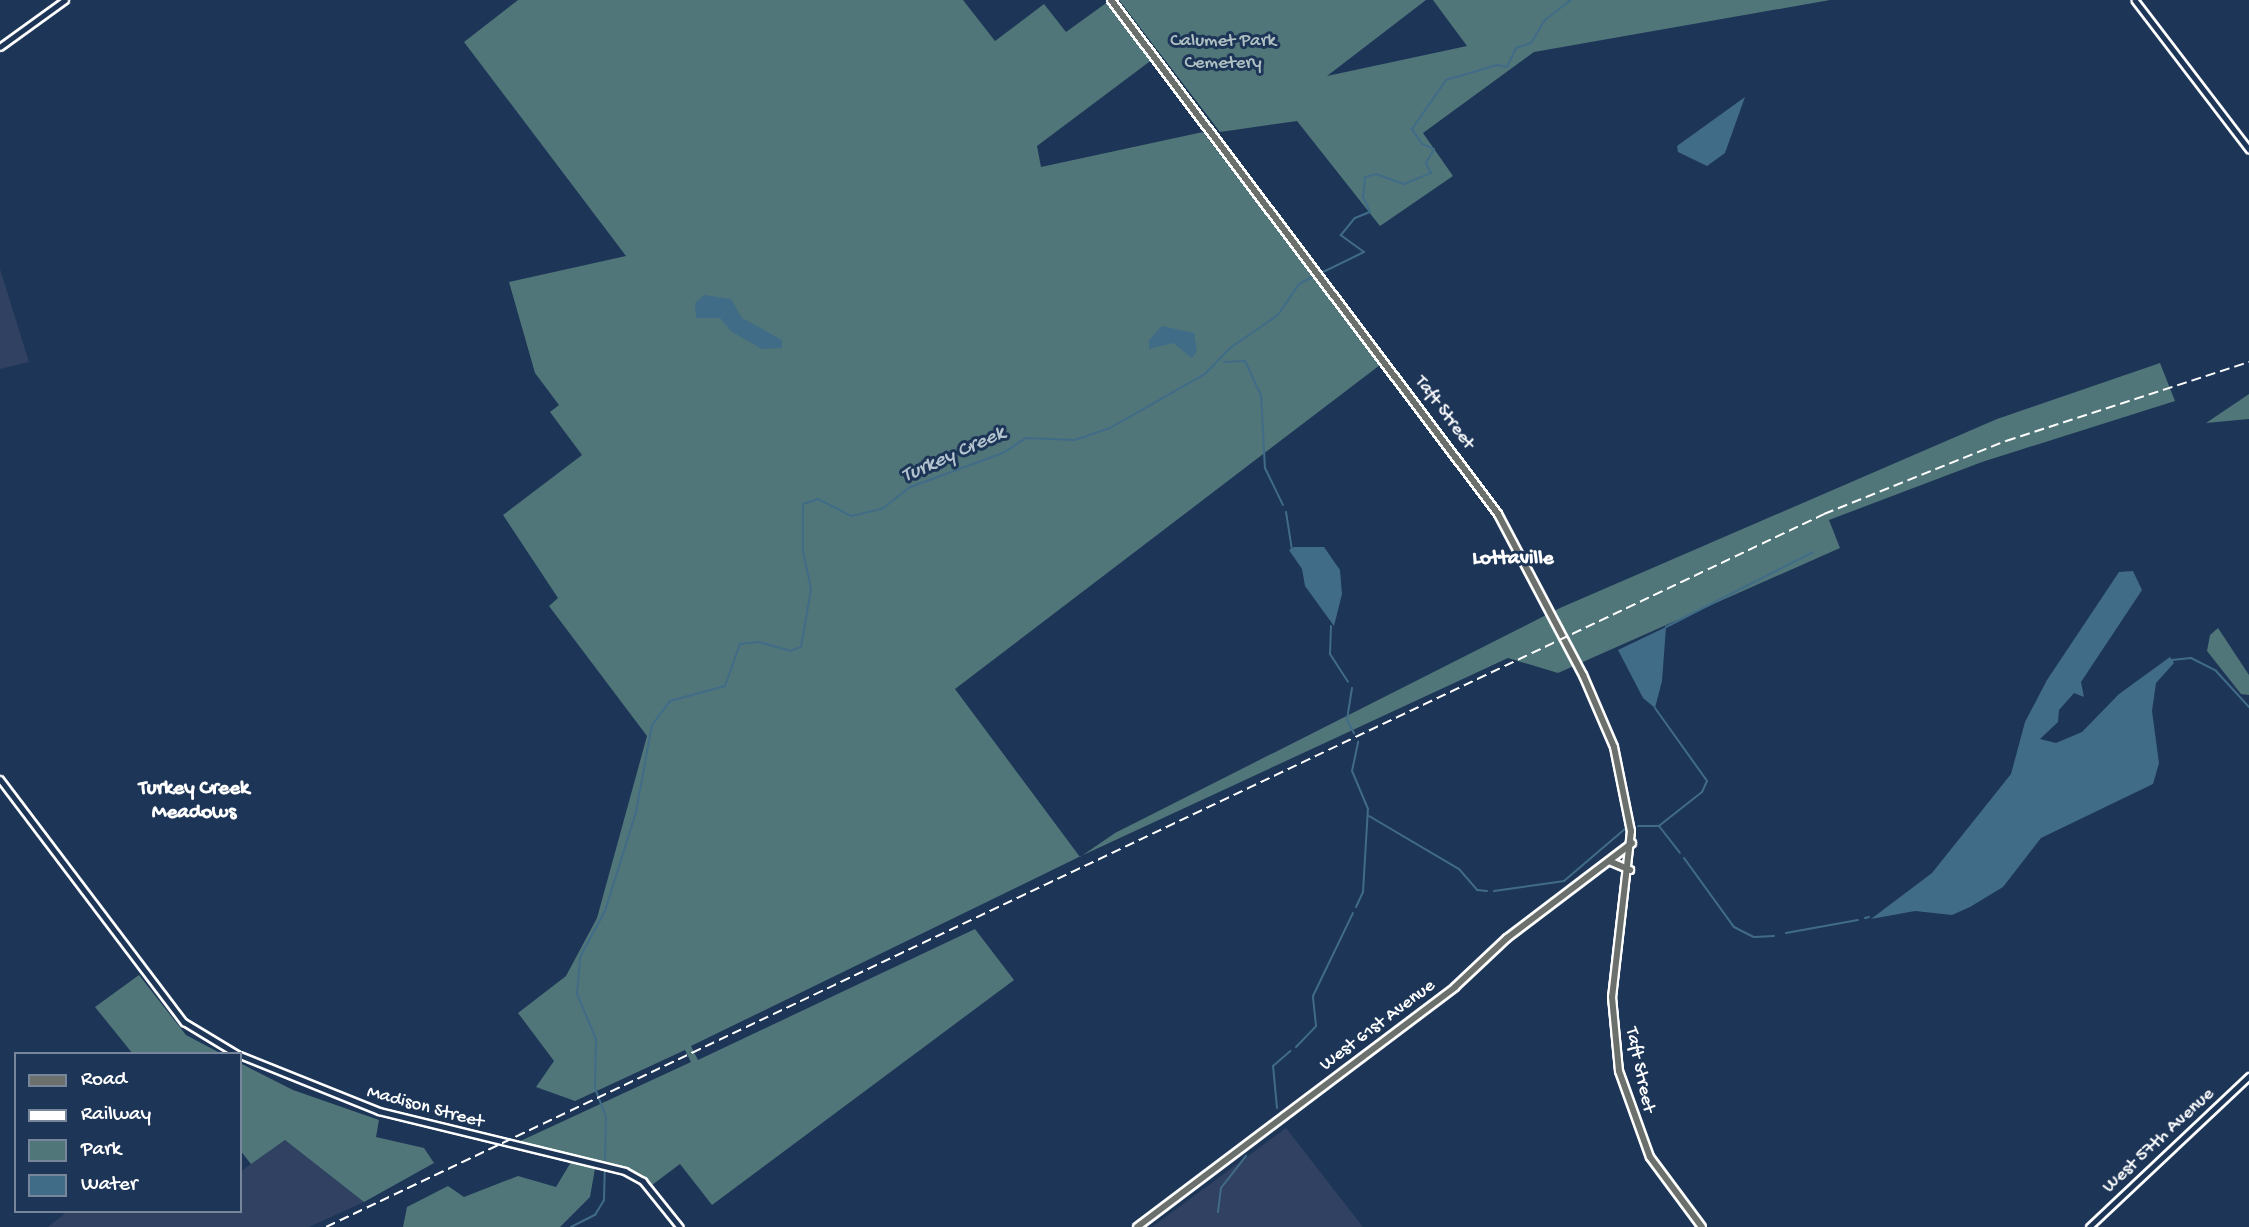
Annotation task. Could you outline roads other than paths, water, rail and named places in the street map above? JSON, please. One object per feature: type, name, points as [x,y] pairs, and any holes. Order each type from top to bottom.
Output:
[{"type":"main road","name":"Taft Street","points":[[1111,0],[1463,464],[1525,557],[1614,747],[1632,843],[1612,997],[1614,1046],[1636,1128],[1672,1187],[1702,1227]]},
{"type":"main road","name":"West 61st Avenue","points":[[1137,1227],[1455,987],[1507,938],[1632,843]]},
{"type":"main road","points":[[1607,862],[1621,862],[1630,870]]},
{"type":"street","points":[[0,47],[65,0]]},
{"type":"street","points":[[2135,0],[2249,149]]},
{"type":"street","name":"Madison Street","points":[[0,779],[184,1022],[236,1052]]},
{"type":"street","name":"Madison Street","points":[[242,1055],[365,1107],[609,1166],[643,1181],[680,1227]]},
{"type":"street","name":"West 57th Avenue","points":[[2089,1227],[2249,1076]]},
{"type":"water","points":[[1745,97],[1725,153],[1707,166],[1678,152],[1677,146]]},
{"type":"water","points":[[704,295],[731,299],[742,318],[782,340],[782,348],[762,349],[732,332],[720,318],[696,318],[695,303]]},
{"type":"water","points":[[1162,326],[1194,333],[1197,351],[1192,358],[1173,343],[1149,349],[1149,340]]},
{"type":"water","points":[[1294,547],[1324,547],[1340,570],[1342,594],[1334,626],[1305,586],[1302,569],[1289,550]]},
{"type":"water","points":[[2133,571],[2142,590],[2081,682],[2084,697],[2074,693],[2059,710],[2058,722],[2040,739],[2056,743],[2082,732],[2119,694],[2170,657],[2174,663],[2156,683],[2152,711],[2159,763],[2153,784],[2041,838],[2003,887],[1970,907],[1952,915],[1915,911],[1871,919],[1932,873],[2011,774],[2025,722],[2047,680],[2119,572]]},
{"type":"water","points":[[1666,627],[1662,681],[1655,708],[1643,698],[1618,650]]},
{"type":"waterway","name":"Turkey Creek","points":[[1321,273],[1364,252],[1341,235],[1355,218],[1370,212],[1363,197],[1365,177],[1376,174],[1404,184],[1431,173],[1426,163],[1434,149],[1422,144],[1412,129],[1446,80],[1497,65],[1507,67],[1516,48],[1531,43],[1545,20],[1571,0]]},
{"type":"waterway","name":"Turkey Creek","points":[[571,1227],[595,1215],[604,1200],[606,1117],[595,1088],[596,1039],[577,994],[580,957],[605,911],[636,812],[652,725],[670,701],[725,686],[740,644],[759,642],[790,651],[801,647],[811,589],[803,551],[803,504],[818,499],[851,516],[882,509],[910,487],[1003,453],[1026,438],[1075,440],[1110,428],[1205,374],[1230,348],[1278,315],[1299,284],[1316,275]]},
{"type":"waterway","points":[[1224,362],[1245,361],[1261,395],[1265,468],[1283,505]]},
{"type":"waterway","points":[[1286,512],[1292,549]]},
{"type":"waterway","points":[[1666,627],[1813,552]]},
{"type":"waterway","points":[[1331,626],[1330,654],[1348,682]]},
{"type":"waterway","points":[[2172,660],[2191,658],[2216,671],[2249,707]]},
{"type":"waterway","points":[[1352,688],[1347,720],[1354,733]]},
{"type":"waterway","points":[[1655,708],[1707,781],[1702,792],[1659,826]]},
{"type":"waterway","points":[[1356,907],[1363,892],[1368,809],[1352,771],[1358,742]]},
{"type":"waterway","points":[[1369,816],[1459,869],[1477,890],[1487,891]]},
{"type":"waterway","points":[[1638,826],[1659,826],[1680,853]]},
{"type":"waterway","points":[[1494,891],[1564,881],[1626,828]]},
{"type":"waterway","points":[[1684,858],[1734,927],[1754,937],[1774,936]]},
{"type":"waterway","points":[[1296,1047],[1316,1026],[1313,996],[1353,913]]},
{"type":"waterway","points":[[1865,918],[1869,917]]},
{"type":"waterway","points":[[1786,933],[1858,920]]},
{"type":"waterway","points":[[1277,1108],[1273,1066],[1290,1051]]},
{"type":"waterway","points":[[1218,1212],[1221,1188],[1246,1156]]},
{"type":"railway","points":[[326,1227],[1824,514],[2006,441],[2249,362]]},
{"type":"district","name":"Lottaville","points":[[1513,560]]},
{"type":"district","name":"Turkey Creek Meadows","points":[[194,802]]},
{"type":"park label","name":"Calumet Park Cemetery","points":[[1223,53]]}]
